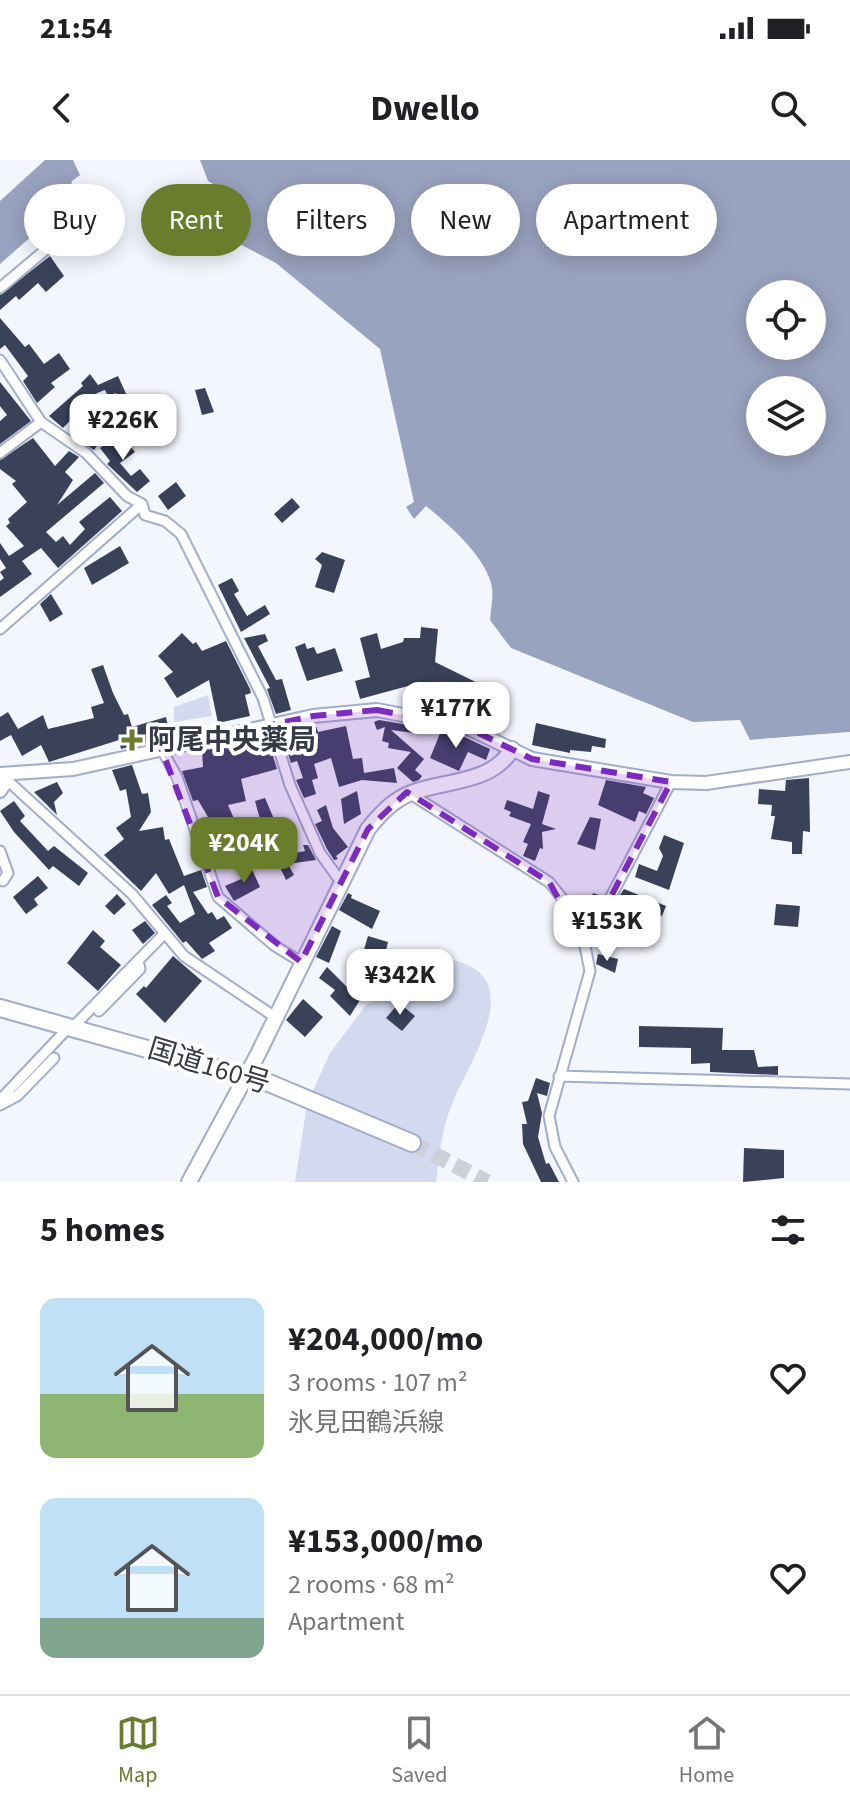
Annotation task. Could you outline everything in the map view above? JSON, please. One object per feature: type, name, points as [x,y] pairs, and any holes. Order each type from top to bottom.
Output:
[{"type":"highway","name":"国道160号","points":[[0,1008],[73,1025],[247,1076],[412,1143]]},
{"type":"main road","points":[[1,778],[73,769],[313,716],[377,710],[466,727],[532,759],[671,782],[706,783],[850,762]]},
{"type":"main road","points":[[189,1182],[247,1076],[368,829],[381,813],[409,793],[483,773],[506,758],[512,749]]},
{"type":"street","points":[[0,288],[38,256]]},
{"type":"street","points":[[0,360],[41,422],[86,453],[127,496],[142,504],[145,515],[165,521],[181,534],[273,725],[290,785],[320,853],[341,882]]},
{"type":"street","points":[[0,453],[41,422]]},
{"type":"street","points":[[0,629],[142,504]]},
{"type":"street","points":[[161,748],[177,777],[218,897],[275,946],[301,962]]},
{"type":"street","points":[[1,778],[132,894],[193,964],[238,990],[275,1017]]},
{"type":"street","points":[[585,946],[671,782]]},
{"type":"street","points":[[409,793],[549,882],[567,904],[585,946],[590,971],[559,1076],[550,1129],[573,1182]]},
{"type":"street","points":[[0,851],[8,873],[3,881]]},
{"type":"street","points":[[0,1102],[165,933]]},
{"type":"street","points":[[99,1011],[140,969],[138,961]]},
{"type":"street","points":[[0,1102],[17,1096],[54,1058]]},
{"type":"street","points":[[559,1076],[850,1084]]},
{"type":"highlighted area","points":[[377,710],[466,727],[532,759],[671,782],[585,946],[549,882],[407,792],[368,829],[301,962],[218,897],[161,748],[313,716]]},
{"type":"shaded area","points":[[0,160],[73,160],[80,175],[71,184],[24,184],[24,243],[0,264]]},
{"type":"shaded area","points":[[200,160],[850,160],[850,732],[750,740],[740,720],[693,722],[511,648],[490,620],[491,583],[481,561],[426,506],[414,519],[406,507],[414,502],[380,349],[276,263],[251,250],[251,184],[213,184],[208,181]]},
{"type":"shaded area","points":[[208,695],[212,716],[174,722],[174,707]]},
{"type":"shaded area","points":[[452,960],[475,969],[487,983],[491,1002],[480,1044],[449,1113],[441,1142],[436,1182],[295,1182],[307,1104],[330,1053],[366,1005]]},
{"type":"pier","points":[[0,160],[45,160],[0,201]]},
{"type":"pier","points":[[850,732],[850,736],[818,740],[749,744],[750,740]]},
{"type":"building","points":[[50,256],[64,276],[46,292],[38,283],[19,300],[16,296],[0,310],[0,295]]},
{"type":"building","points":[[0,318],[25,347],[29,344],[44,364],[59,353],[70,369],[51,383],[55,387],[37,403],[23,381],[28,376],[5,345],[0,349]]},
{"type":"building","points":[[90,374],[98,385],[118,376],[128,398],[120,402],[116,393],[108,396],[105,390],[97,393],[63,428],[49,416],[83,386],[81,383]]},
{"type":"building","points":[[0,382],[31,421],[0,444],[0,421],[7,415],[0,406]]},
{"type":"building","points":[[205,388],[214,412],[202,415],[195,390]]},
{"type":"building","points":[[128,408],[138,427],[123,435],[113,416]]},
{"type":"building","points":[[85,423],[85,434],[99,443],[94,450],[75,437]]},
{"type":"building","points":[[120,433],[135,452],[120,463],[131,476],[140,469],[150,481],[137,492],[107,464],[110,461],[100,448]]},
{"type":"building","points":[[33,438],[55,466],[69,451],[79,457],[65,472],[73,480],[57,505],[95,473],[104,483],[46,532],[56,542],[63,536],[70,545],[85,529],[79,522],[110,497],[122,511],[58,568],[41,548],[22,561],[32,574],[0,597],[0,581],[4,578],[0,572],[6,568],[0,559],[0,543],[9,556],[24,546],[6,526],[10,523],[8,519],[27,502],[12,484],[16,481],[0,469],[0,460]]},
{"type":"building","points":[[176,482],[186,496],[168,510],[158,496]]},
{"type":"building","points":[[292,498],[300,507],[282,523],[274,514]]},
{"type":"building","points":[[120,546],[129,563],[92,585],[84,568]]},
{"type":"building","points":[[322,552],[345,560],[334,593],[315,587],[322,565],[315,559]]},
{"type":"building","points":[[232,578],[239,591],[234,594],[247,616],[265,605],[270,614],[241,632],[218,585]]},
{"type":"building","points":[[51,594],[63,614],[50,622],[40,604]]},
{"type":"building","points":[[421,627],[438,629],[435,662],[500,694],[489,716],[424,690],[422,709],[406,706],[408,686],[360,699],[355,681],[370,677],[360,638],[377,633],[381,649],[403,642],[404,638],[420,638]]},
{"type":"building","points":[[182,633],[193,644],[196,642],[202,651],[226,641],[250,689],[251,693],[245,695],[250,716],[218,723],[209,680],[177,698],[164,678],[173,672],[158,656]]},
{"type":"building","points":[[265,634],[268,641],[258,646],[276,680],[282,679],[291,710],[276,714],[267,689],[270,688],[244,638]]},
{"type":"building","points":[[305,643],[307,649],[314,647],[317,654],[335,648],[343,671],[307,681],[295,647]]},
{"type":"building","points":[[103,665],[113,693],[124,715],[128,714],[132,727],[166,717],[170,736],[121,749],[119,740],[49,762],[41,745],[22,756],[11,735],[0,741],[0,717],[8,712],[18,729],[43,715],[48,729],[94,718],[91,707],[104,703],[91,669]]},
{"type":"building","points":[[379,720],[415,726],[414,733],[391,730],[424,759],[415,770],[422,776],[419,780],[413,782],[397,768],[411,752],[388,748],[389,743],[382,741],[385,727],[377,730],[374,722]]},
{"type":"building","points":[[536,723],[606,739],[605,748],[592,746],[591,752],[570,750],[570,753],[532,745]]},
{"type":"building","points":[[316,726],[318,732],[346,726],[353,759],[362,758],[364,773],[394,768],[397,783],[362,780],[339,787],[331,758],[314,764],[318,778],[312,780],[316,794],[304,798],[296,780],[303,778],[297,761],[291,763],[287,750],[310,742],[307,727]]},
{"type":"building","points":[[441,731],[460,735],[490,749],[486,760],[468,752],[459,771],[430,758]]},
{"type":"building","points":[[268,740],[277,769],[241,779],[246,801],[228,805],[235,821],[232,823],[237,842],[210,850],[200,820],[208,817],[198,800],[193,801],[182,771],[203,767],[202,750],[226,748],[225,745],[244,741],[244,748]]},
{"type":"building","points":[[132,765],[142,794],[148,793],[151,812],[139,831],[163,827],[165,840],[169,839],[184,876],[201,870],[207,887],[193,892],[208,914],[212,912],[217,920],[224,916],[232,928],[209,943],[215,951],[202,959],[186,941],[183,943],[152,905],[166,895],[172,903],[167,906],[180,923],[195,914],[184,885],[169,894],[156,873],[141,891],[104,855],[124,839],[116,828],[131,817],[126,789],[120,791],[112,770]]},
{"type":"building","points":[[809,778],[810,832],[803,831],[802,854],[792,854],[792,842],[771,839],[775,816],[771,816],[772,805],[758,804],[759,789],[785,791],[786,780]]},
{"type":"building","points":[[606,780],[646,787],[643,793],[654,798],[646,814],[639,811],[635,822],[598,805]]},
{"type":"building","points":[[57,782],[63,793],[54,802],[57,815],[34,792]]},
{"type":"building","points":[[357,791],[361,814],[344,824],[341,799]]},
{"type":"building","points":[[538,791],[550,795],[542,824],[556,829],[542,832],[543,849],[540,848],[535,861],[523,856],[528,844],[523,842],[531,824],[509,816],[511,812],[504,809],[507,800],[533,809]]},
{"type":"building","points":[[265,798],[277,826],[263,830],[255,801]]},
{"type":"building","points":[[14,801],[25,816],[20,821],[48,851],[54,846],[88,873],[79,886],[53,866],[49,870],[14,832],[0,811]]},
{"type":"building","points":[[326,805],[333,828],[348,847],[334,860],[315,824],[322,821],[317,810]]},
{"type":"building","points":[[590,817],[601,819],[595,850],[577,844]]},
{"type":"building","points":[[664,835],[684,843],[669,890],[635,877],[639,864],[657,871],[663,856],[659,848]]},
{"type":"building","points":[[303,845],[308,845],[316,860],[288,864],[294,875],[286,880],[275,857],[305,851]]},
{"type":"building","points":[[250,865],[260,887],[234,901],[225,886],[246,877],[242,869]]},
{"type":"building","points":[[38,876],[48,888],[34,899],[38,905],[26,914],[13,897]]},
{"type":"building","points":[[624,889],[666,906],[662,916],[618,898]]},
{"type":"building","points":[[348,893],[352,895],[351,898],[380,911],[372,929],[339,910]]},
{"type":"building","points":[[593,893],[602,896],[588,924],[581,919],[586,909],[582,908],[586,897],[591,898]]},
{"type":"building","points":[[117,894],[126,904],[114,915],[105,906]]},
{"type":"building","points":[[776,904],[800,906],[798,927],[774,925]]},
{"type":"building","points":[[145,921],[155,933],[143,944],[132,930]]},
{"type":"building","points":[[332,926],[341,931],[329,963],[316,957]]},
{"type":"building","points":[[93,930],[105,941],[100,947],[121,965],[98,991],[67,963]]},
{"type":"building","points":[[368,936],[388,942],[384,959],[363,953]]},
{"type":"building","points":[[598,954],[618,959],[615,973],[596,964]]},
{"type":"building","points":[[173,956],[202,981],[165,1023],[136,994],[144,986],[146,988]]},
{"type":"building","points":[[327,967],[360,1000],[350,1016],[330,996],[335,990],[319,978]]},
{"type":"building","points":[[303,999],[323,1017],[305,1037],[286,1020]]},
{"type":"building","points":[[399,1003],[415,1016],[402,1031],[386,1018]]},
{"type":"building","points":[[639,1026],[723,1028],[722,1050],[754,1050],[758,1067],[778,1066],[778,1075],[710,1072],[710,1063],[691,1064],[691,1048],[639,1047]]},
{"type":"building","points":[[536,1078],[550,1083],[547,1096],[537,1093],[542,1113],[538,1137],[546,1164],[549,1163],[559,1182],[541,1182],[523,1144],[522,1124],[527,1124],[522,1102],[528,1101]]},
{"type":"building","points":[[744,1148],[784,1150],[784,1178],[743,1182]]},
{"type":"tunnel","points":[[412,1143],[487,1182]]},
{"type":"place","name":"阿尾中央薬局","points":[[132,740]]}]
